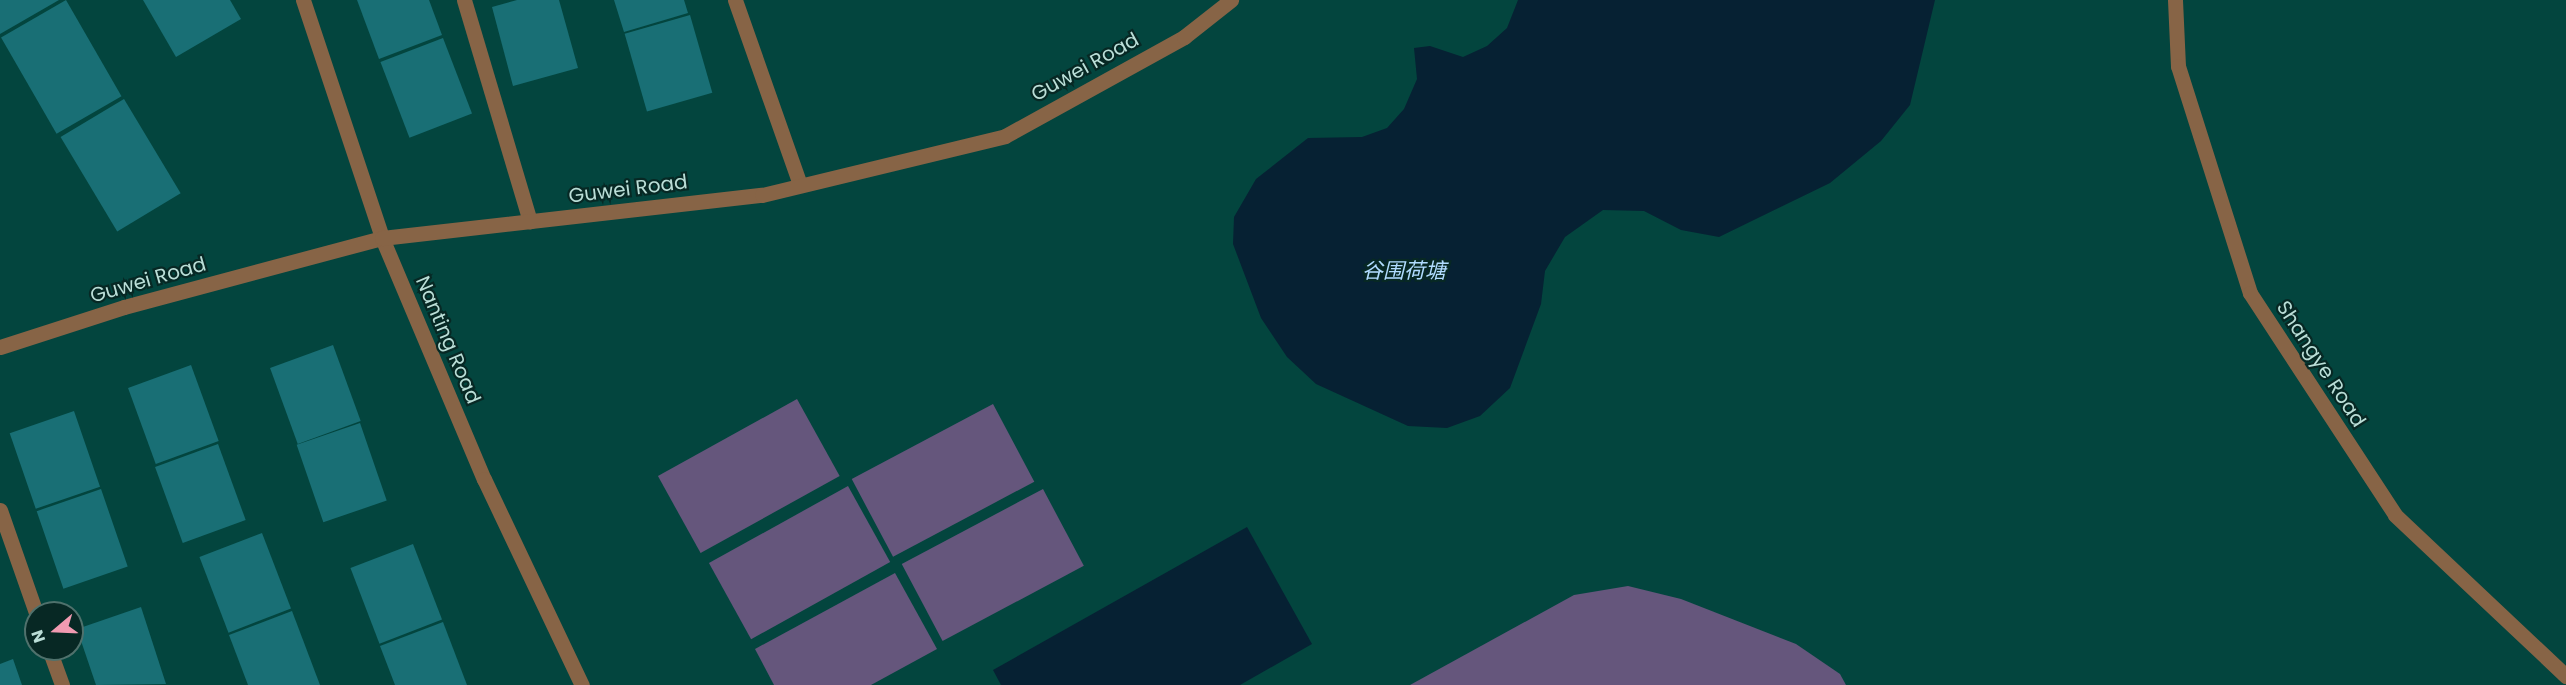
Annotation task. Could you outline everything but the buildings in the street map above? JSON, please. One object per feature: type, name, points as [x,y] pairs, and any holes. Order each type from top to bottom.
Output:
[{"type":"street","name":"Nanting Road","points":[[303,0],[382,238],[484,479],[582,685]]},
{"type":"street","points":[[464,0],[530,221]]},
{"type":"street","points":[[735,0],[800,185]]},
{"type":"street","name":"Guwei Road","points":[[0,347],[124,307],[382,238],[762,195],[1005,136],[1184,36],[1231,0]]},
{"type":"street","name":"Shangye Road","points":[[2175,0],[2178,66],[2250,293],[2395,515],[2566,676]]},
{"type":"street","points":[[0,510],[32,601]]},
{"type":"street","points":[[53,661],[62,685]]},
{"type":"shaded area","points":[[797,399],[840,476],[701,553],[658,476]]},
{"type":"shaded area","points":[[993,404],[1034,482],[893,557],[852,479]]},
{"type":"shaded area","points":[[848,486],[890,562],[751,639],[709,563]]},
{"type":"shaded area","points":[[1043,489],[1084,566],[943,641],[902,564]]},
{"type":"shaded area","points":[[895,573],[937,649],[871,685],[774,685],[755,649]]},
{"type":"shaded area","points":[[1628,586],[1681,599],[1796,644],[1840,674],[1846,685],[1410,685],[1574,595]]},
{"type":"water","name":"谷围荷塘","points":[[1518,0],[1935,0],[1910,105],[1881,141],[1830,183],[1719,237],[1681,230],[1644,211],[1603,210],[1565,237],[1545,271],[1541,304],[1510,388],[1480,416],[1447,428],[1408,426],[1316,384],[1287,357],[1261,318],[1233,244],[1234,217],[1256,179],[1308,138],[1362,137],[1387,128],[1404,109],[1417,79],[1414,48],[1430,46],[1463,57],[1487,46],[1507,28]]},
{"type":"water","points":[[1247,527],[1312,644],[1240,685],[1001,685],[993,670]]}]
